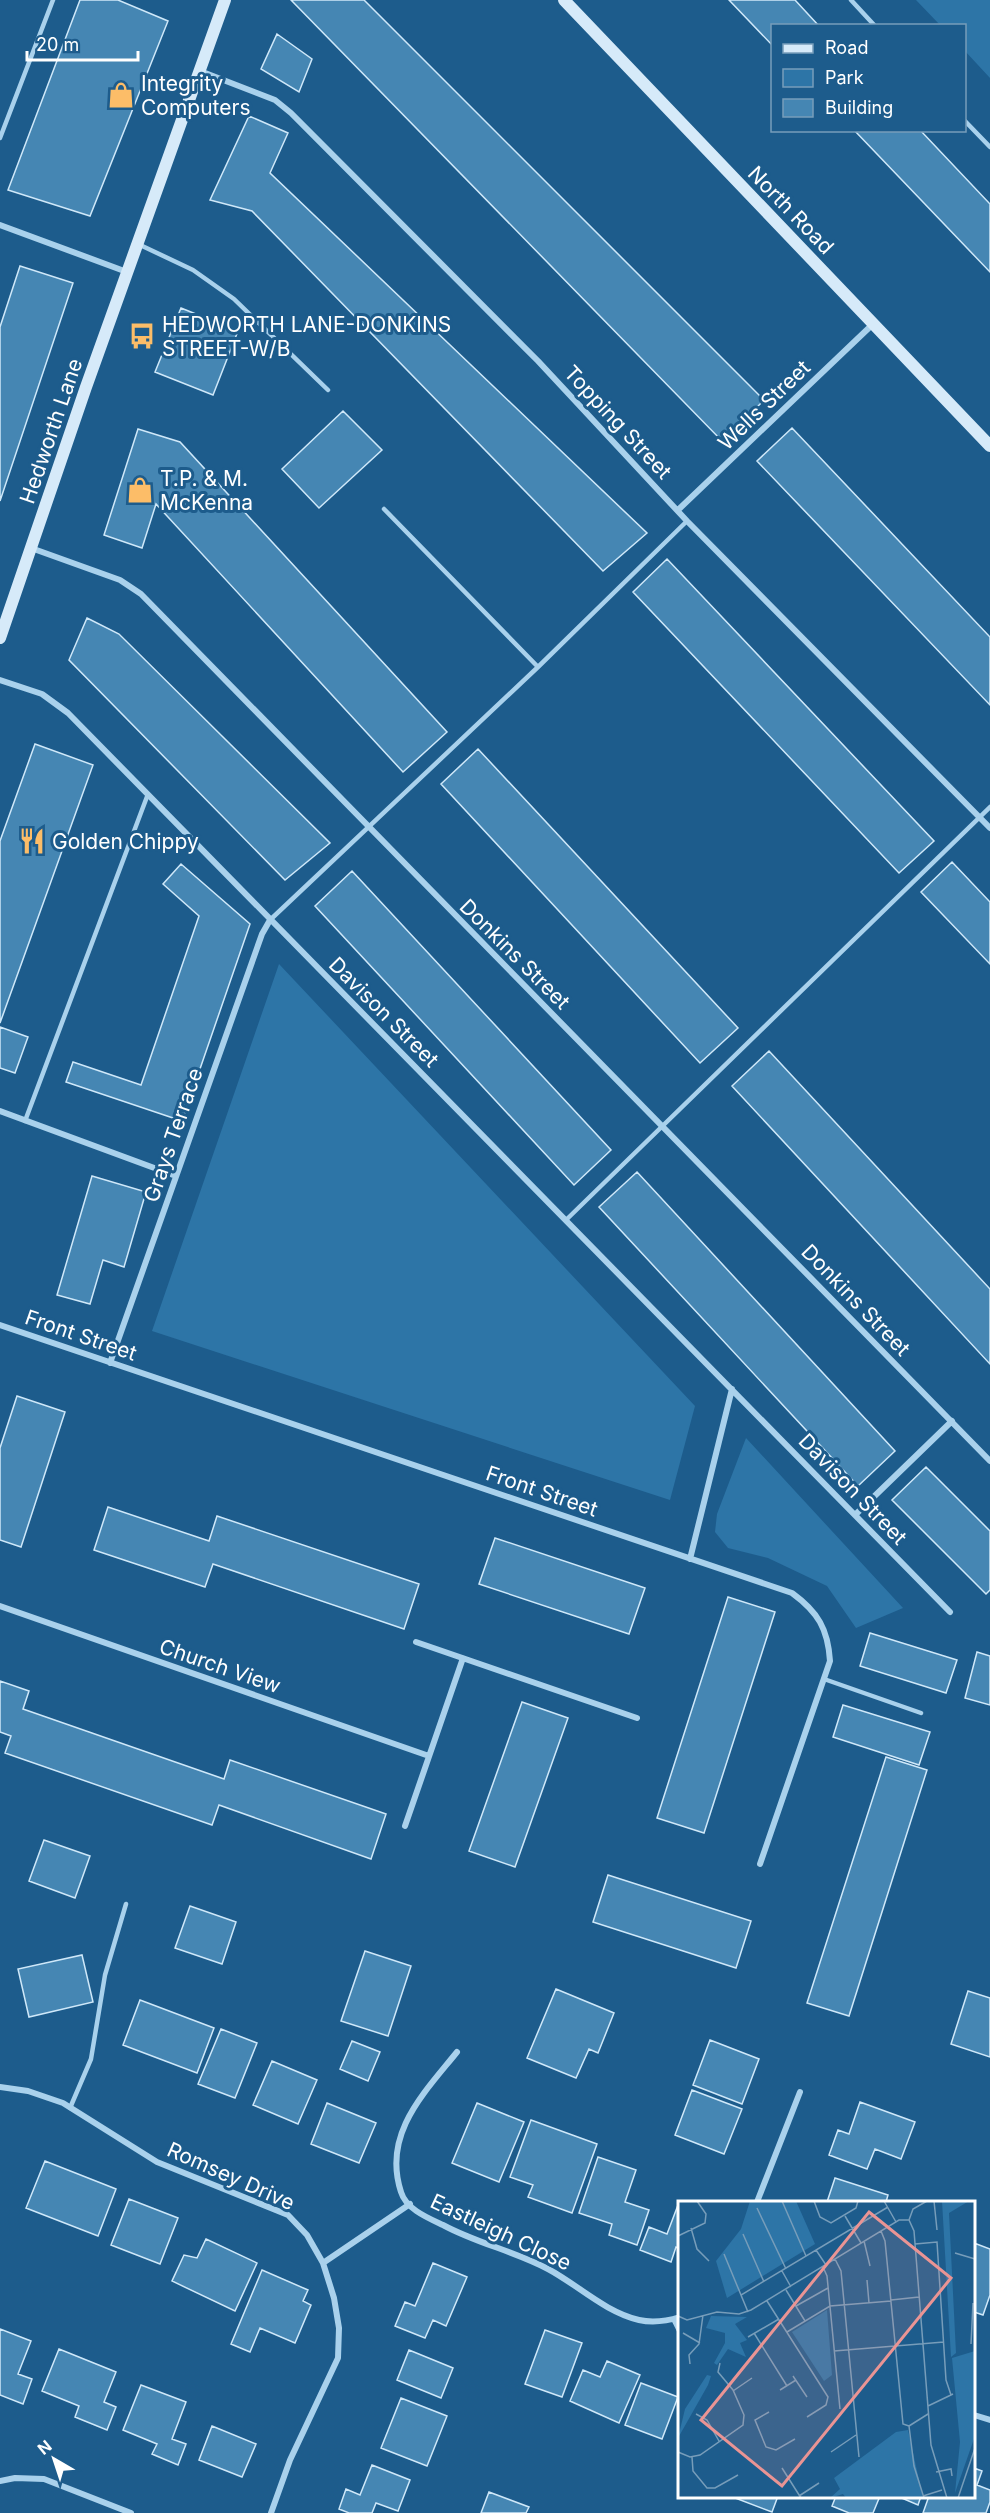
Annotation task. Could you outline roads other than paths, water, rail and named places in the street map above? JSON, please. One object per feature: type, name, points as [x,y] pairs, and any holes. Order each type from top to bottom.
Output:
[{"type":"street","name":"Hedworth Lane","points":[[0,638],[127,272],[225,0]]},
{"type":"street","name":"North Road","points":[[564,0],[990,446]]},
{"type":"street","name":"Topping Street","points":[[200,71],[283,105],[538,361],[687,521],[990,828]]},
{"type":"street","points":[[0,225],[127,272]]},
{"type":"street","name":"Wells Street","points":[[678,510],[873,324]]},
{"type":"street","name":"Donkins Street","points":[[31,548],[120,580],[141,594],[990,1461]]},
{"type":"street","name":"Davison Street","points":[[0,680],[27,688],[53,700],[148,794],[950,1612]]},
{"type":"street","name":"Grays Terrace","points":[[110,1363],[262,934],[270,920]]},
{"type":"street","points":[[0,1111],[176,1176]]},
{"type":"street","name":"Front Street","points":[[0,1325],[792,1593],[808,1605],[820,1621],[828,1639],[831,1661],[760,1864]]},
{"type":"street","points":[[690,1559],[732,1389]]},
{"type":"street","points":[[855,1515],[952,1421]]},
{"type":"street","name":"Church View","points":[[0,1606],[429,1756]]},
{"type":"street","points":[[416,1642],[637,1718]]},
{"type":"street","points":[[405,1826],[463,1658]]},
{"type":"street","name":"Eastleigh Close","points":[[457,2052],[412,2109],[399,2140],[395,2168],[402,2195],[416,2211],[445,2227],[547,2269],[616,2311],[640,2320],[665,2322],[677,2318]]},
{"type":"street","name":"Romsey Drive","points":[[0,2087],[28,2091],[70,2108],[157,2162],[288,2216],[307,2235],[323,2263],[334,2298],[339,2328],[338,2358],[290,2460],[271,2513]]},
{"type":"street","points":[[758,2201],[800,2092]]},
{"type":"street","points":[[323,2263],[410,2204]]},
{"type":"street","points":[[975,2415],[990,2420]]},
{"type":"street","points":[[0,2481],[15,2478],[44,2479],[131,2513]]},
{"type":"lane","points":[[0,138],[53,0]]},
{"type":"lane","points":[[850,0],[873,24]]},
{"type":"lane","points":[[966,122],[990,147]]},
{"type":"lane","points":[[138,243],[193,270],[234,299],[328,390]]},
{"type":"lane","points":[[384,509],[538,667]]},
{"type":"lane","points":[[270,920],[538,667],[687,521]]},
{"type":"lane","points":[[25,1120],[148,794]]},
{"type":"lane","points":[[566,1220],[990,807]]},
{"type":"lane","points":[[824,1678],[921,1713]]},
{"type":"lane","points":[[70,2108],[91,2059],[105,1975],[126,1904]]},
{"type":"place","name":"Integrity Computers","points":[[121,95]]},
{"type":"place","name":"HEDWORTH LANE-DONKINS STREET-W/B","points":[[142,336]]},
{"type":"place","name":"T.P. & M. McKenna","points":[[140,490]]},
{"type":"place","name":"Golden Chippy","points":[[32,841]]}]
